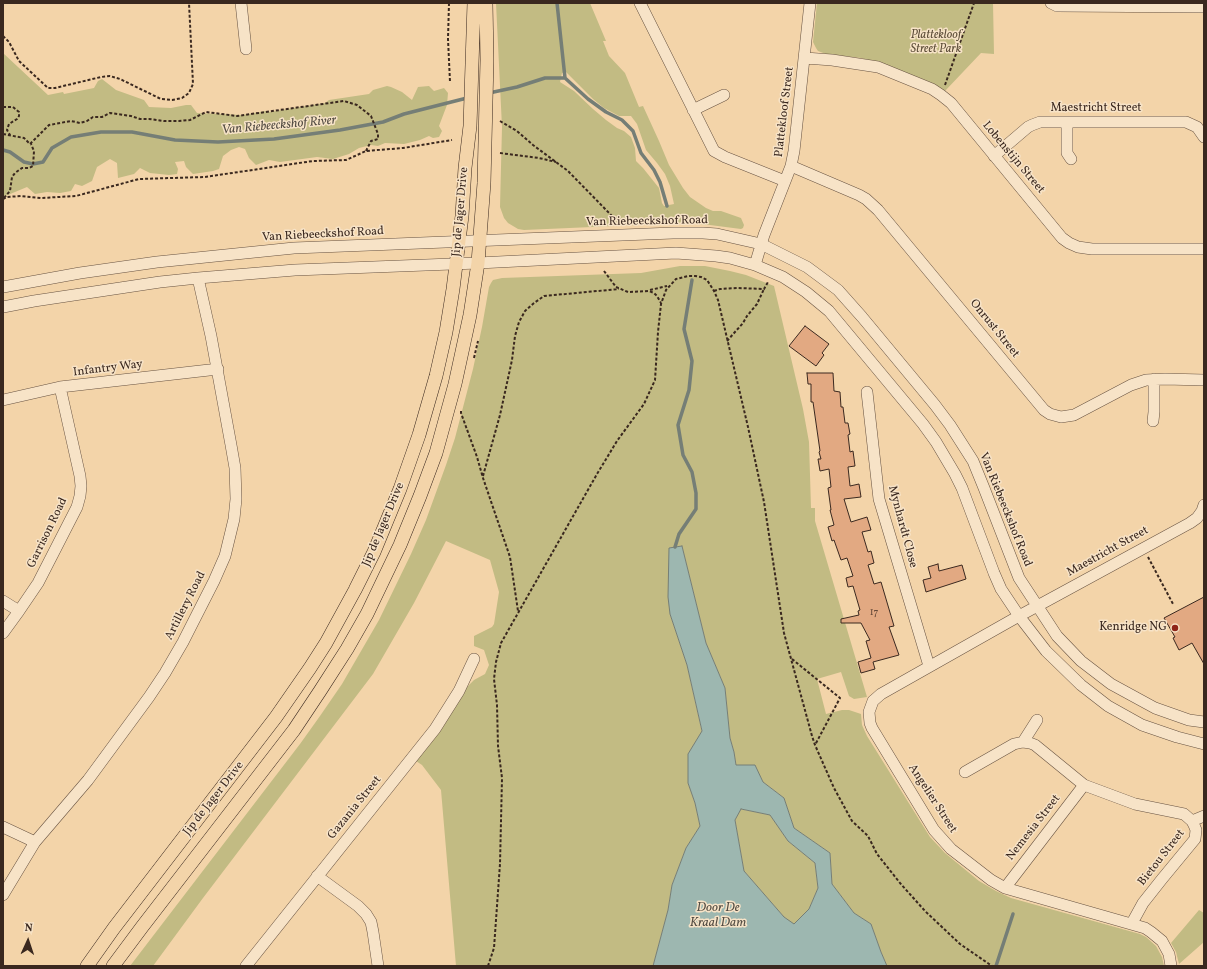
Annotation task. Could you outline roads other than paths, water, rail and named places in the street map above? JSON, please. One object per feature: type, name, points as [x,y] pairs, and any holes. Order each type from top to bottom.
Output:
[{"type":"main road","points":[[470,3],[474,23]]},
{"type":"main road","name":"Jip de Jager Drive","points":[[87,966],[114,928],[276,718],[314,662],[355,590],[384,529],[419,435],[436,376],[453,289],[457,264],[470,126],[474,3]]},
{"type":"main road","name":"Jip de Jager Drive","points":[[113,966],[294,730],[324,685],[367,614],[400,545],[420,496],[436,453],[455,384],[470,315],[478,263],[484,184],[486,122],[486,3]]},
{"type":"street","points":[[242,3],[246,50]]},
{"type":"street","points":[[640,3],[711,145],[718,154],[785,181]]},
{"type":"street","name":"Plattekloof Street","points":[[755,265],[761,244],[790,166],[796,134],[810,3]]},
{"type":"street","points":[[1051,3],[1057,6],[1204,7]]},
{"type":"street","name":"Lobenstijn Street","points":[[804,58],[832,60],[878,67],[932,89],[941,95],[951,103],[1062,238],[1078,247],[1092,249],[1204,249]]},
{"type":"street","points":[[694,110],[724,95]]},
{"type":"street","name":"Maestricht Street","points":[[994,156],[1032,125],[1040,122],[1186,122],[1197,127],[1204,136]]},
{"type":"street","points":[[1067,122],[1067,152],[1070,159]]},
{"type":"street","name":"Onrust Street","points":[[790,166],[855,193],[878,210],[1044,410],[1055,416],[1067,417],[1074,415],[1131,385],[1146,380],[1204,380]]},
{"type":"street","name":"Van Riebeeckshof Road","points":[[3,287],[80,273],[156,262],[294,248],[689,233],[717,234],[761,244],[807,267],[838,290],[935,405],[973,461],[1019,578],[1057,636],[1081,661],[1111,684],[1155,708],[1189,720],[1204,722]]},
{"type":"street","points":[[3,308],[59,297],[198,278],[295,270],[457,264],[676,253],[730,258],[755,265],[783,277],[806,292],[829,311],[923,424],[940,448],[962,488],[1001,589],[1019,616],[1046,651],[1077,682],[1108,706],[1142,725],[1177,738],[1204,744]]},
{"type":"street","name":"Artillery Road","points":[[3,895],[35,842],[88,780],[165,673],[183,642],[225,556],[234,519],[236,483],[232,445],[218,369],[198,278]]},
{"type":"street","name":"Infantry Way","points":[[3,400],[60,388],[218,369]]},
{"type":"street","points":[[1153,420],[1154,379]]},
{"type":"street","name":"Garrison Road","points":[[3,633],[38,583],[80,496],[80,476],[60,388]]},
{"type":"street","name":"Mynhardt Close","points":[[867,392],[879,500],[929,666]]},
{"type":"street","name":"Maestricht Street","points":[[1019,616],[1190,523],[1197,518],[1204,505]]},
{"type":"street","points":[[3,601],[19,611]]},
{"type":"street","name":"Angelier Street","points":[[1019,616],[877,697],[873,701],[869,712],[870,723],[938,835],[951,849],[991,880],[1005,888],[1132,923],[1145,928],[1157,936],[1166,948],[1169,954],[1171,966]]},
{"type":"street","name":"Gazania Street","points":[[246,966],[435,729],[459,691],[474,659]]},
{"type":"street","points":[[965,772],[1014,744],[1023,742],[1037,720]]},
{"type":"street","name":"Bietou Street","points":[[1023,742],[1035,745],[1084,785],[1135,804],[1184,814],[1192,821],[1200,840],[1162,879],[1143,903],[1132,923]]},
{"type":"street","name":"Nemesia Street","points":[[1005,888],[1084,785]]},
{"type":"street","points":[[1192,821],[1204,816]]},
{"type":"street","points":[[3,827],[35,842]]},
{"type":"street","points":[[317,876],[358,906],[366,914],[373,932],[378,966]]},
{"type":"water","name":"Door De Kraal Dam","points":[[682,546],[706,643],[725,688],[730,738],[736,765],[755,765],[763,782],[784,798],[794,828],[830,853],[832,884],[854,913],[871,924],[887,966],[653,966],[668,910],[672,885],[686,848],[700,826],[695,803],[688,783],[688,754],[702,731],[687,665],[670,614],[668,597],[669,548]],"holes":[[[741,809],[770,815],[788,841],[815,863],[818,888],[809,909],[794,924],[784,917],[744,871],[735,820]]]},
{"type":"waterway","points":[[557,3],[565,78],[588,99],[606,112],[622,120],[633,131],[641,153],[654,170],[660,182],[667,206]]},
{"type":"waterway","name":"Van Riebeeckshof River","points":[[489,93],[517,87],[545,78],[565,78]]},
{"type":"waterway","name":"Van Riebeeckshof River","points":[[3,150],[10,152],[24,162],[33,164],[43,162],[52,148],[71,137],[101,132],[132,132],[175,140],[218,142],[274,139],[340,130],[383,122],[404,114],[467,98]]},
{"type":"waterway","points":[[675,547],[679,534],[696,509],[696,493],[692,472],[683,455],[678,425],[689,390],[692,361],[684,329],[692,280]]},
{"type":"waterway","points":[[996,966],[1013,914]]},
{"type":"place","name":"Kenridge NG","points":[[1175,628]]},
{"type":"park label","name":"Plattekloof Street Park","points":[[936,43]]}]
